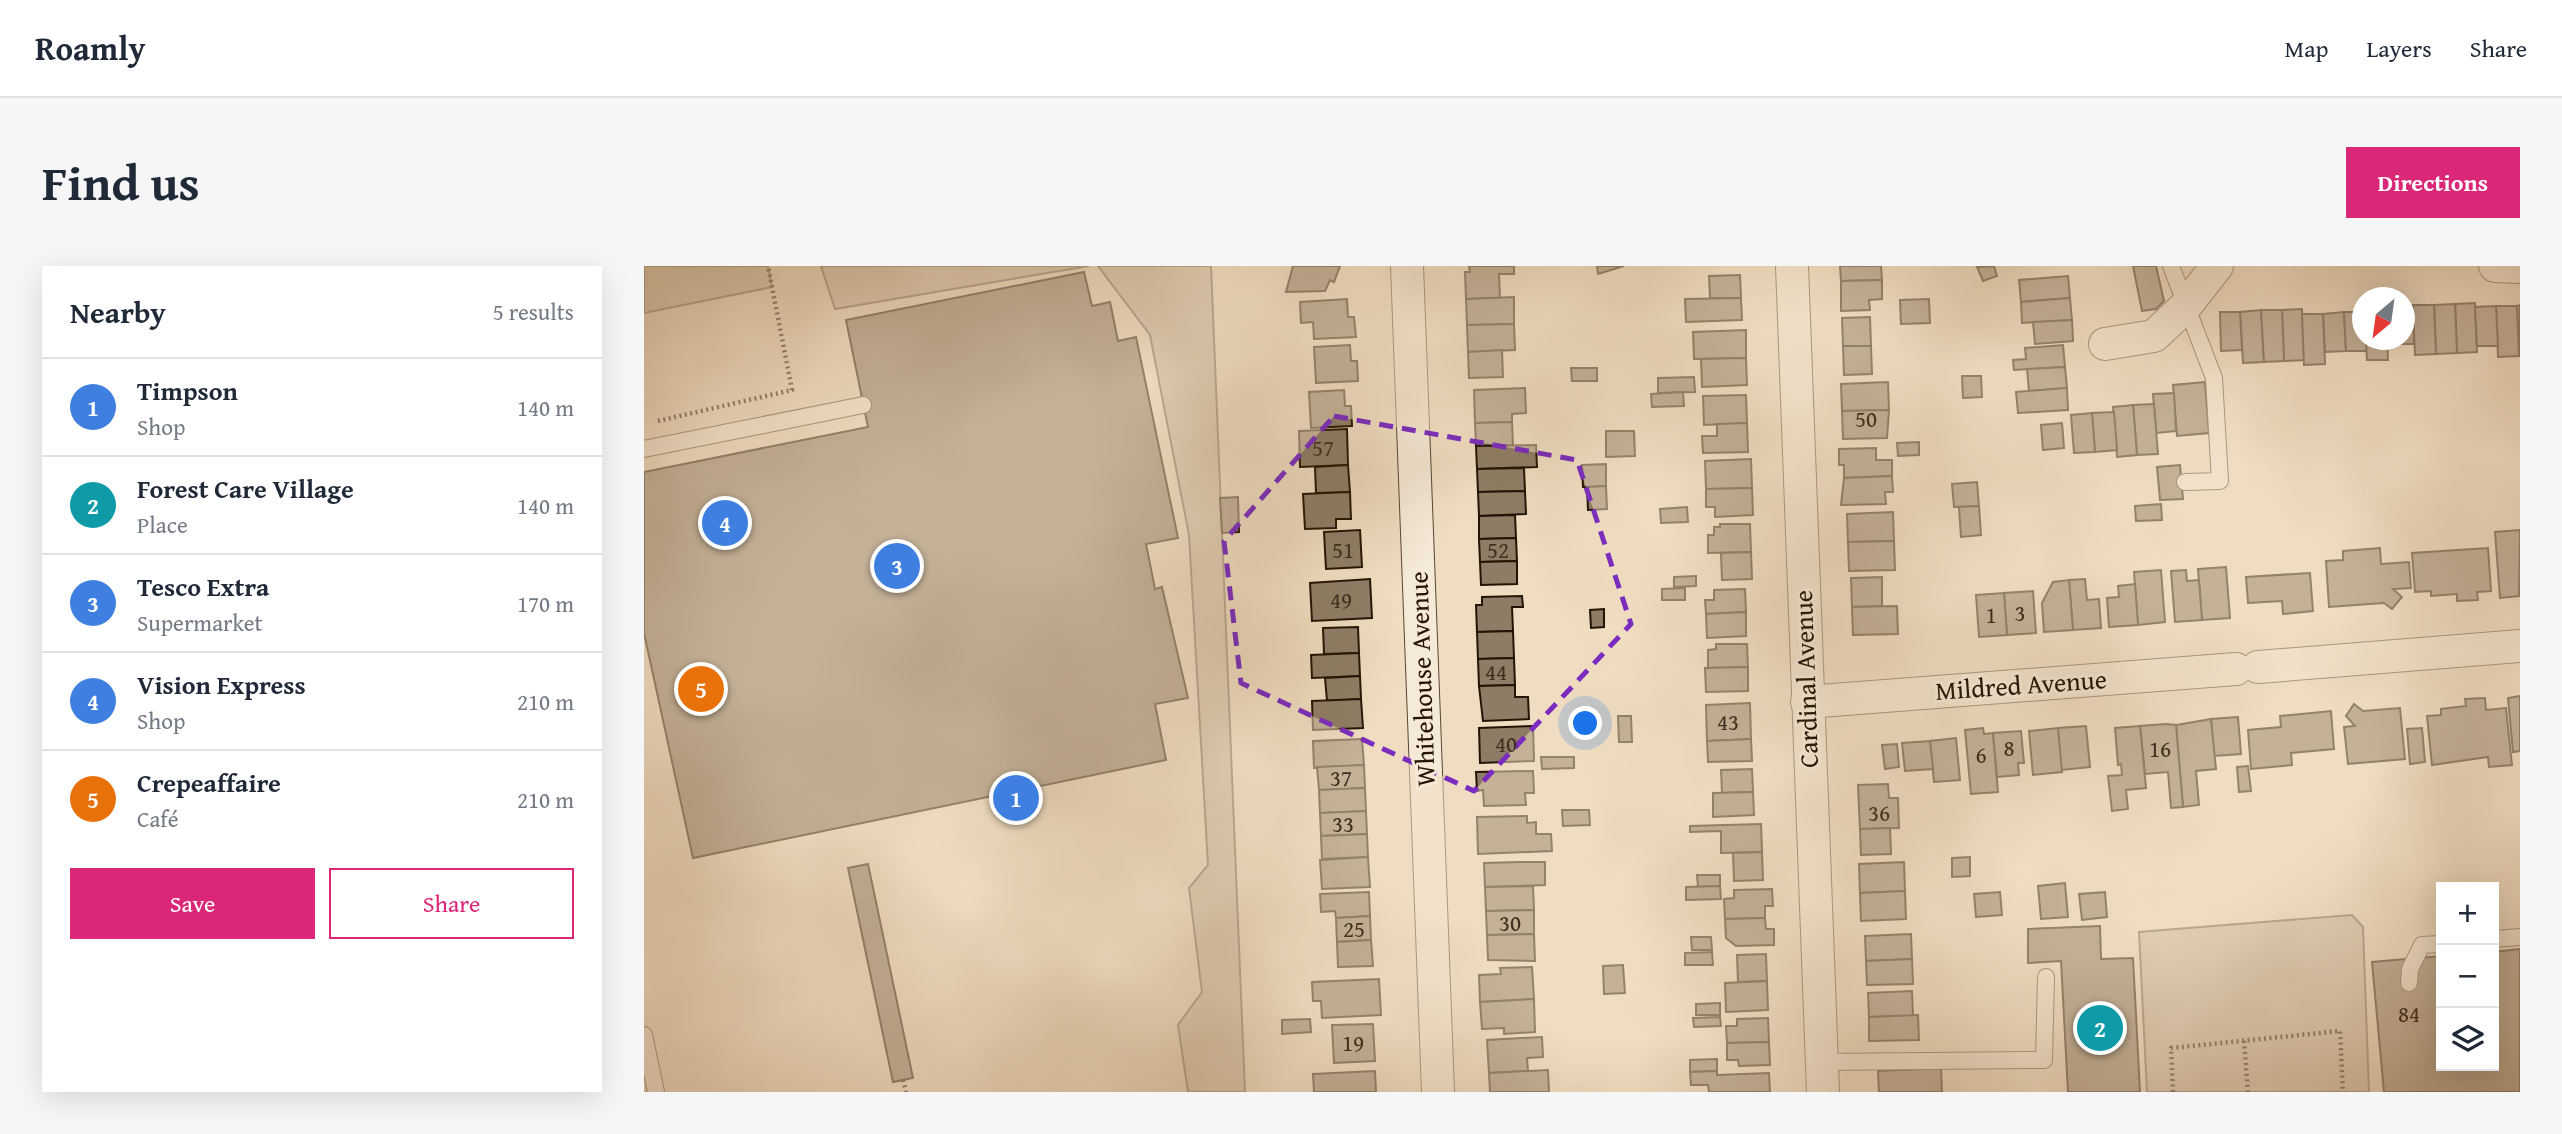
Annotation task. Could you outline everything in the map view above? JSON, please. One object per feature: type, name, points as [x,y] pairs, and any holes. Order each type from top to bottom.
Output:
[{"type":"street","name":"Whitehouse Avenue","points":[[1406,266],[1438,1092]]},
{"type":"street","name":"Cardinal Avenue","points":[[1792,266],[1822,1077]]},
{"type":"street","points":[[2105,344],[2154,336],[2185,307],[2217,266]]},
{"type":"street","points":[[2495,266],[2520,267]]},
{"type":"street","name":"Mildred Avenue","points":[[1807,702],[2520,646]]},
{"type":"lane","points":[[2171,266],[2214,378],[2220,481],[2185,482]]},
{"type":"lane","points":[[644,449],[863,405]]},
{"type":"lane","points":[[2499,939],[2520,937]]},
{"type":"lane","points":[[2409,983],[2410,969],[2422,945],[2436,944]]},
{"type":"lane","points":[[1822,1077],[2044,1060],[2046,977]]},
{"type":"lane","points":[[644,1035],[656,1092]]},
{"type":"path","points":[[644,425],[792,390],[768,266]]},
{"type":"path","points":[[2173,1092],[2171,1048],[2340,1031],[2343,1092]]},
{"type":"path","points":[[2244,1041],[2248,1092]]},
{"type":"path","points":[[903,1080],[906,1092]]},
{"type":"highlighted area","points":[[1334,416],[1577,460],[1631,624],[1474,791],[1241,683],[1224,541]]},
{"type":"shaded area","points":[[644,266],[768,266],[772,287],[644,313]]},
{"type":"shaded area","points":[[821,266],[1089,266],[835,309]]},
{"type":"shaded area","points":[[1098,266],[1211,266],[1245,1092],[1188,1092],[1178,1025],[1202,992],[1189,888],[1208,865],[1189,535],[1150,335]]},
{"type":"shaded area","points":[[2352,915],[2363,927],[2369,1092],[2147,1092],[2139,932]]},
{"type":"building","points":[[1293,266],[1340,266],[1334,282],[1330,280],[1325,291],[1286,292]]},
{"type":"building","points":[[1469,266],[1514,266],[1514,274],[1499,274],[1500,298],[1466,299],[1465,272],[1470,272]]},
{"type":"building","points":[[1597,266],[1624,266],[1598,274]]},
{"type":"building","points":[[1840,266],[1881,266],[1882,280],[1841,281]]},
{"type":"building","points":[[1994,266],[1997,276],[1983,281],[1977,267]]},
{"type":"building","points":[[2133,266],[2156,266],[2164,301],[2156,309],[2142,311]]},
{"type":"building","points":[[1084,272],[1092,306],[1110,302],[1118,341],[1136,337],[1178,538],[1146,544],[1155,589],[1162,587],[1188,698],[1155,704],[1166,760],[693,858],[644,633],[644,472],[868,427],[846,320]]},
{"type":"building","points":[[1740,275],[1741,298],[1710,298],[1709,276]]},
{"type":"building","points":[[2068,276],[2070,298],[2021,302],[2019,280]]},
{"type":"building","points":[[1882,280],[1882,299],[1869,300],[1870,310],[1841,311],[1841,281]]},
{"type":"building","points":[[1514,297],[1514,324],[1467,325],[1466,299]]},
{"type":"building","points":[[1741,298],[1742,320],[1686,322],[1685,299]]},
{"type":"building","points":[[2070,298],[2072,320],[2022,323],[2021,302]]},
{"type":"building","points":[[1347,299],[1348,317],[1354,317],[1356,337],[1314,339],[1313,322],[1301,323],[1300,302]]},
{"type":"building","points":[[1929,299],[1930,323],[1901,324],[1900,300]]},
{"type":"building","points":[[2475,303],[2477,352],[2457,353],[2455,304]]},
{"type":"building","points":[[2455,304],[2457,353],[2436,354],[2434,305]]},
{"type":"building","points":[[2415,305],[2434,305],[2436,354],[2415,355]]},
{"type":"building","points":[[2520,305],[2520,356],[2519,356],[2517,306]]},
{"type":"building","points":[[2496,306],[2517,306],[2519,356],[2498,357]]},
{"type":"building","points":[[2496,306],[2498,346],[2477,346],[2475,307]]},
{"type":"building","points":[[2302,309],[2304,360],[2284,361],[2282,310]]},
{"type":"building","points":[[2261,310],[2264,362],[2243,363],[2240,312]]},
{"type":"building","points":[[2261,310],[2282,310],[2284,361],[2264,362]]},
{"type":"building","points":[[2220,312],[2240,312],[2242,350],[2221,351]]},
{"type":"building","points":[[2344,312],[2346,351],[2325,352],[2323,314]]},
{"type":"building","points":[[2344,312],[2352,312],[2352,350],[2367,351],[2346,351]]},
{"type":"building","points":[[2302,314],[2323,314],[2325,364],[2304,365]]},
{"type":"building","points":[[1870,317],[1871,346],[1843,346],[1842,318]]},
{"type":"building","points":[[2072,320],[2073,341],[2035,344],[2033,322]]},
{"type":"building","points":[[1514,324],[1515,350],[1468,352],[1467,325]]},
{"type":"building","points":[[1746,330],[1746,358],[1694,359],[1693,332]]},
{"type":"building","points":[[1350,345],[1351,361],[1357,361],[1358,381],[1316,383],[1314,347]]},
{"type":"building","points":[[2063,345],[2065,367],[2014,370],[2013,360],[2026,359],[2025,348]]},
{"type":"building","points":[[1843,346],[1871,346],[1872,374],[1844,375]]},
{"type":"building","points":[[1502,350],[1503,377],[1469,378],[1468,352]]},
{"type":"building","points":[[2366,350],[2388,350],[2388,360],[2367,360]]},
{"type":"building","points":[[1746,358],[1747,385],[1702,387],[1701,359]]},
{"type":"building","points":[[2065,367],[2067,388],[2029,391],[2027,369]]},
{"type":"building","points":[[1571,368],[1597,368],[1597,381],[1572,381]]},
{"type":"building","points":[[1962,376],[1981,376],[1982,397],[1963,398]]},
{"type":"building","points":[[1694,377],[1695,392],[1658,393],[1658,378]]},
{"type":"building","points":[[1888,382],[1889,410],[1842,411],[1841,384]]},
{"type":"building","points":[[2205,382],[2209,433],[2177,436],[2173,385]]},
{"type":"building","points":[[1525,388],[1526,413],[1512,414],[1512,422],[1475,423],[1474,390]]},
{"type":"building","points":[[2067,388],[2068,410],[2018,413],[2016,392]]},
{"type":"building","points":[[1344,390],[1345,406],[1351,406],[1352,426],[1311,428],[1309,392]]},
{"type":"building","points":[[1683,392],[1684,406],[1652,407],[1651,394]]},
{"type":"building","points":[[2174,393],[2176,431],[2156,433],[2153,394]]},
{"type":"building","points":[[1746,395],[1747,423],[1704,425],[1703,396]]},
{"type":"building","points":[[2154,404],[2158,454],[2137,455],[2133,405]]},
{"type":"building","points":[[2133,405],[2137,455],[2117,457],[2113,407]]},
{"type":"building","points":[[1889,410],[1887,438],[1843,439],[1842,411]]},
{"type":"building","points":[[2114,412],[2117,450],[2095,452],[2092,413]]},
{"type":"building","points":[[2092,413],[2095,452],[2074,453],[2071,415]]},
{"type":"building","points":[[1512,422],[1513,445],[1476,446],[1475,423]]},
{"type":"building","points":[[1747,423],[1748,452],[1703,453],[1702,436],[1717,436],[1717,424]]},
{"type":"building","points":[[2062,423],[2064,448],[2043,450],[2041,425]]},
{"type":"building","points":[[1347,429],[1348,465],[1300,467],[1299,431]]},
{"type":"building","points":[[1606,431],[1634,431],[1635,456],[1606,457]]},
{"type":"building","points":[[1919,442],[1919,455],[1898,456],[1897,443]]},
{"type":"building","points":[[1536,445],[1537,467],[1477,469],[1476,446]]},
{"type":"building","points":[[1876,448],[1876,460],[1892,460],[1892,476],[1844,478],[1844,465],[1839,465],[1839,449]]},
{"type":"building","points":[[1751,459],[1752,488],[1706,489],[1705,461]]},
{"type":"building","points":[[1606,464],[1606,486],[1583,487],[1582,465]]},
{"type":"building","points":[[1348,465],[1350,492],[1316,493],[1315,467]]},
{"type":"building","points":[[2180,465],[2183,499],[2160,500],[2157,467]]},
{"type":"building","points":[[1524,468],[1525,491],[1478,492],[1477,469]]},
{"type":"building","points":[[1892,476],[1893,492],[1885,492],[1886,504],[1841,505],[1844,478]]},
{"type":"building","points":[[1977,482],[1979,506],[1954,507],[1952,484]]},
{"type":"building","points":[[1606,486],[1607,509],[1588,510],[1587,487]]},
{"type":"building","points":[[1752,488],[1753,515],[1715,517],[1715,507],[1706,507],[1706,489]]},
{"type":"building","points":[[1525,491],[1526,514],[1479,516],[1478,492]]},
{"type":"building","points":[[1350,492],[1351,519],[1336,519],[1336,528],[1305,529],[1303,494]]},
{"type":"building","points":[[1238,497],[1239,532],[1222,533],[1220,498]]},
{"type":"building","points":[[2161,504],[2162,520],[2136,521],[2135,506]]},
{"type":"building","points":[[1979,506],[1981,535],[1961,537],[1959,507]]},
{"type":"building","points":[[1687,507],[1688,522],[1661,523],[1660,509]]},
{"type":"building","points":[[1893,512],[1894,541],[1848,542],[1847,514]]},
{"type":"building","points":[[1515,515],[1516,538],[1479,539],[1479,516]]},
{"type":"building","points":[[1720,524],[1750,524],[1751,552],[1708,553],[1708,535],[1714,535],[1714,527],[1720,527]]},
{"type":"building","points":[[1360,530],[1362,567],[1326,569],[1324,532]]},
{"type":"building","points":[[2520,530],[2519,596],[2500,598],[2495,532]]},
{"type":"building","points":[[1516,538],[1517,561],[1480,562],[1479,539]]},
{"type":"building","points":[[1894,541],[1895,570],[1849,571],[1848,542]]},
{"type":"building","points":[[2380,548],[2381,564],[2409,562],[2411,588],[2393,589],[2402,597],[2392,609],[2384,603],[2329,607],[2326,561],[2343,560],[2343,551]]},
{"type":"building","points":[[2488,548],[2491,591],[2477,592],[2478,600],[2457,601],[2457,594],[2431,596],[2431,591],[2415,592],[2412,553]]},
{"type":"building","points":[[1751,552],[1752,579],[1722,580],[1721,553]]},
{"type":"building","points":[[1517,561],[1517,584],[1481,585],[1480,562]]},
{"type":"building","points":[[2226,567],[2230,618],[2202,620],[2198,569]]},
{"type":"building","points":[[2161,570],[2165,622],[2138,625],[2134,572]]},
{"type":"building","points":[[2186,570],[2187,581],[2199,580],[2202,620],[2175,622],[2171,571]]},
{"type":"building","points":[[2310,573],[2313,611],[2283,614],[2282,601],[2248,603],[2246,577]]},
{"type":"building","points":[[1696,576],[1696,586],[1674,587],[1674,577]]},
{"type":"building","points":[[1882,577],[1882,606],[1852,607],[1851,578]]},
{"type":"building","points":[[1370,579],[1372,618],[1312,621],[1310,583]]},
{"type":"building","points":[[2085,579],[2087,600],[2099,599],[2101,628],[2073,630],[2069,580]]},
{"type":"building","points":[[2069,580],[2073,630],[2044,632],[2042,603],[2053,582]]},
{"type":"building","points":[[2135,584],[2138,625],[2109,627],[2107,598],[2119,597],[2118,586]]},
{"type":"building","points":[[1685,588],[1685,600],[1662,600],[1662,589]]},
{"type":"building","points":[[1745,589],[1746,612],[1706,614],[1705,600],[1714,600],[1714,590]]},
{"type":"building","points":[[2033,591],[2036,633],[2007,635],[2004,593]]},
{"type":"building","points":[[2004,593],[2007,635],[1979,637],[1976,595]]},
{"type":"building","points":[[1522,596],[1523,607],[1512,607],[1513,631],[1477,632],[1476,605],[1482,605],[1482,597]]},
{"type":"building","points":[[1897,606],[1898,634],[1853,635],[1852,607]]},
{"type":"building","points":[[1604,609],[1604,627],[1591,628],[1590,610]]},
{"type":"building","points":[[1746,612],[1746,636],[1707,638],[1706,614]]},
{"type":"building","points":[[1358,627],[1359,653],[1324,654],[1323,628]]},
{"type":"building","points":[[1513,631],[1514,658],[1478,659],[1477,632]]},
{"type":"building","points":[[1716,644],[1747,644],[1748,667],[1708,668],[1708,650],[1716,649]]},
{"type":"building","points":[[1359,653],[1360,676],[1312,678],[1311,655]]},
{"type":"building","points":[[1514,658],[1515,685],[1479,686],[1478,659]]},
{"type":"building","points":[[1748,667],[1748,691],[1706,692],[1705,668]]},
{"type":"building","points":[[1360,676],[1361,699],[1327,701],[1325,678]]},
{"type":"building","points":[[1515,685],[1515,697],[1528,697],[1529,719],[1483,721],[1479,686]]},
{"type":"building","points":[[2520,696],[2520,751],[2513,752],[2508,698]]},
{"type":"building","points":[[2485,698],[2486,710],[2506,708],[2512,765],[2489,767],[2488,757],[2432,765],[2427,716],[2441,715],[2441,709],[2466,706],[2465,699]]},
{"type":"building","points":[[1361,699],[1363,728],[1313,730],[1312,701]]},
{"type":"building","points":[[1750,703],[1751,739],[1707,741],[1706,705]]},
{"type":"building","points":[[2354,704],[2363,711],[2400,708],[2405,759],[2348,764],[2344,727],[2355,726],[2346,716]]},
{"type":"building","points":[[2331,711],[2334,749],[2291,753],[2292,765],[2251,769],[2248,730],[2281,727],[2280,716]]},
{"type":"building","points":[[1618,716],[1631,716],[1632,742],[1619,742]]},
{"type":"building","points":[[2238,717],[2241,754],[2214,756],[2211,719]]},
{"type":"building","points":[[2211,719],[2216,769],[2196,771],[2199,805],[2183,807],[2176,725]]},
{"type":"building","points":[[2176,725],[2183,807],[2171,808],[2168,772],[2145,774],[2140,726]]},
{"type":"building","points":[[1533,726],[1534,761],[1480,763],[1479,728]]},
{"type":"building","points":[[2086,726],[2090,767],[2061,770],[2058,728]]},
{"type":"building","points":[[2140,726],[2146,788],[2126,790],[2128,809],[2112,811],[2108,776],[2122,775],[2121,764],[2118,765],[2115,728]]},
{"type":"building","points":[[1983,728],[1984,734],[1993,733],[1998,792],[1971,794],[1965,730]]},
{"type":"building","points":[[2058,728],[2062,772],[2033,775],[2029,731]]},
{"type":"building","points":[[2422,728],[2425,762],[2410,764],[2407,729]]},
{"type":"building","points":[[2021,731],[2024,763],[2018,763],[2019,775],[1997,777],[1993,733]]},
{"type":"building","points":[[1956,738],[1960,780],[1934,782],[1930,741]]},
{"type":"building","points":[[1362,739],[1364,765],[1314,768],[1313,741]]},
{"type":"building","points":[[1751,739],[1752,761],[1708,762],[1707,741]]},
{"type":"building","points":[[1930,741],[1933,769],[1905,771],[1902,743]]},
{"type":"building","points":[[1897,744],[1899,767],[1885,769],[1882,745]]},
{"type":"building","points":[[1541,757],[1574,757],[1574,768],[1542,769]]},
{"type":"building","points":[[1364,765],[1365,788],[1319,790],[1317,767]]},
{"type":"building","points":[[2248,766],[2251,791],[2239,792],[2237,767]]},
{"type":"building","points":[[1752,769],[1753,792],[1722,793],[1721,770]]},
{"type":"building","points":[[1533,771],[1534,793],[1525,793],[1526,805],[1484,806],[1483,790],[1477,791],[1476,772]]},
{"type":"building","points":[[1888,784],[1889,798],[1898,798],[1899,828],[1860,829],[1858,785]]},
{"type":"building","points":[[1365,788],[1366,811],[1320,813],[1319,790]]},
{"type":"building","points":[[1753,792],[1754,815],[1713,817],[1713,793]]},
{"type":"building","points":[[1562,810],[1589,810],[1590,825],[1563,826]]},
{"type":"building","points":[[1366,811],[1367,834],[1321,836],[1320,813]]},
{"type":"building","points":[[1527,816],[1527,823],[1536,822],[1536,834],[1551,834],[1552,851],[1478,854],[1477,817]]},
{"type":"building","points":[[1761,824],[1762,852],[1721,853],[1721,831],[1690,832],[1690,826]]},
{"type":"building","points":[[1890,828],[1891,854],[1861,855],[1860,829]]},
{"type":"building","points":[[1367,834],[1368,857],[1322,859],[1321,836]]},
{"type":"building","points":[[1762,852],[1763,880],[1734,881],[1733,853]]},
{"type":"building","points":[[1368,857],[1370,887],[1322,889],[1320,860]]},
{"type":"building","points":[[1970,857],[1970,876],[1952,877],[1952,858]]},
{"type":"building","points":[[1545,862],[1545,885],[1485,887],[1484,863]]},
{"type":"building","points":[[1904,862],[1905,891],[1860,893],[1859,864]]},
{"type":"building","points":[[868,864],[913,1078],[893,1082],[848,868]]},
{"type":"building","points":[[1697,875],[1720,875],[1720,886],[1698,887]]},
{"type":"building","points":[[2065,883],[2068,917],[2041,919],[2038,886]]},
{"type":"building","points":[[1533,886],[1534,910],[1486,911],[1485,887]]},
{"type":"building","points":[[1720,886],[1721,899],[1686,900],[1686,887]]},
{"type":"building","points":[[1772,889],[1773,906],[1765,906],[1765,918],[1725,919],[1724,899],[1734,898],[1734,890]]},
{"type":"building","points":[[1905,891],[1906,919],[1861,921],[1860,893]]},
{"type":"building","points":[[1369,892],[1370,916],[1336,918],[1335,911],[1321,912],[1320,894]]},
{"type":"building","points":[[2000,892],[2002,915],[1976,917],[1974,894]]},
{"type":"building","points":[[2105,892],[2107,917],[2082,920],[2079,894]]},
{"type":"building","points":[[1534,910],[1534,934],[1487,935],[1486,911]]},
{"type":"building","points":[[1370,916],[1371,940],[1337,942],[1336,918]]},
{"type":"building","points":[[1765,918],[1766,929],[1774,929],[1774,945],[1736,946],[1726,938],[1725,919]]},
{"type":"building","points":[[2100,926],[2101,959],[2133,958],[2140,1092],[2068,1092],[2061,961],[2028,963],[2028,929]]},
{"type":"building","points":[[1534,934],[1535,961],[1488,960],[1487,935]]},
{"type":"building","points":[[1911,934],[1912,959],[1866,961],[1865,936]]},
{"type":"building","points":[[1691,937],[1711,937],[1712,950],[1692,950]]},
{"type":"building","points":[[1371,940],[1373,966],[1338,967],[1337,942]]},
{"type":"building","points":[[2520,949],[2520,1092],[2384,1092],[2372,962],[2436,956],[2436,1071],[2499,1071],[2499,951]]},
{"type":"building","points":[[1712,952],[1713,965],[1685,965],[1685,953]]},
{"type":"building","points":[[1766,954],[1767,981],[1738,982],[1737,955]]},
{"type":"building","points":[[1912,959],[1913,984],[1867,985],[1866,961]]},
{"type":"building","points":[[1623,965],[1625,993],[1604,994],[1603,966]]},
{"type":"building","points":[[1532,967],[1534,999],[1480,1002],[1479,975],[1501,974],[1500,968]]},
{"type":"building","points":[[1379,979],[1381,1015],[1322,1018],[1321,1001],[1313,1001],[1312,982]]},
{"type":"building","points":[[1767,981],[1768,1010],[1726,1012],[1725,983]]},
{"type":"building","points":[[1912,991],[1913,1016],[1869,1017],[1868,993]]},
{"type":"building","points":[[1534,999],[1535,1032],[1504,1034],[1504,1028],[1482,1029],[1480,1002]]},
{"type":"building","points":[[1720,1003],[1720,1015],[1696,1015],[1696,1004]]},
{"type":"building","points":[[1918,1015],[1919,1040],[1869,1041],[1869,1017]]},
{"type":"building","points":[[1720,1017],[1721,1026],[1694,1027],[1693,1018]]},
{"type":"building","points":[[1768,1018],[1769,1042],[1727,1043],[1726,1026],[1737,1026],[1737,1019]]},
{"type":"building","points":[[1310,1019],[1311,1032],[1282,1034],[1282,1020]]},
{"type":"building","points":[[1373,1024],[1375,1061],[1334,1063],[1332,1025]]},
{"type":"building","points":[[1542,1037],[1543,1057],[1527,1058],[1528,1071],[1489,1073],[1487,1040]]},
{"type":"building","points":[[1769,1042],[1770,1065],[1739,1066],[1738,1060],[1727,1060],[1727,1043]]},
{"type":"building","points":[[1717,1059],[1717,1071],[1690,1072],[1690,1060]]},
{"type":"building","points":[[1941,1068],[1942,1092],[1879,1092],[1878,1071]]},
{"type":"building","points":[[1548,1070],[1549,1092],[1490,1092],[1489,1073]]},
{"type":"building","points":[[1375,1071],[1376,1092],[1314,1092],[1313,1074]]},
{"type":"building","points":[[1717,1071],[1717,1075],[1769,1073],[1770,1092],[1709,1092],[1708,1085],[1691,1085],[1690,1072]]},
{"type":"place","name":"Vision Express","points":[[725,523]]},
{"type":"place","name":"Tesco Extra","points":[[897,566]]},
{"type":"place","name":"Crepeaffaire","points":[[701,689]]},
{"type":"place","name":"Timpson","points":[[1016,798]]},
{"type":"place","name":"Forest Care Village","points":[[2100,1028]]}]
